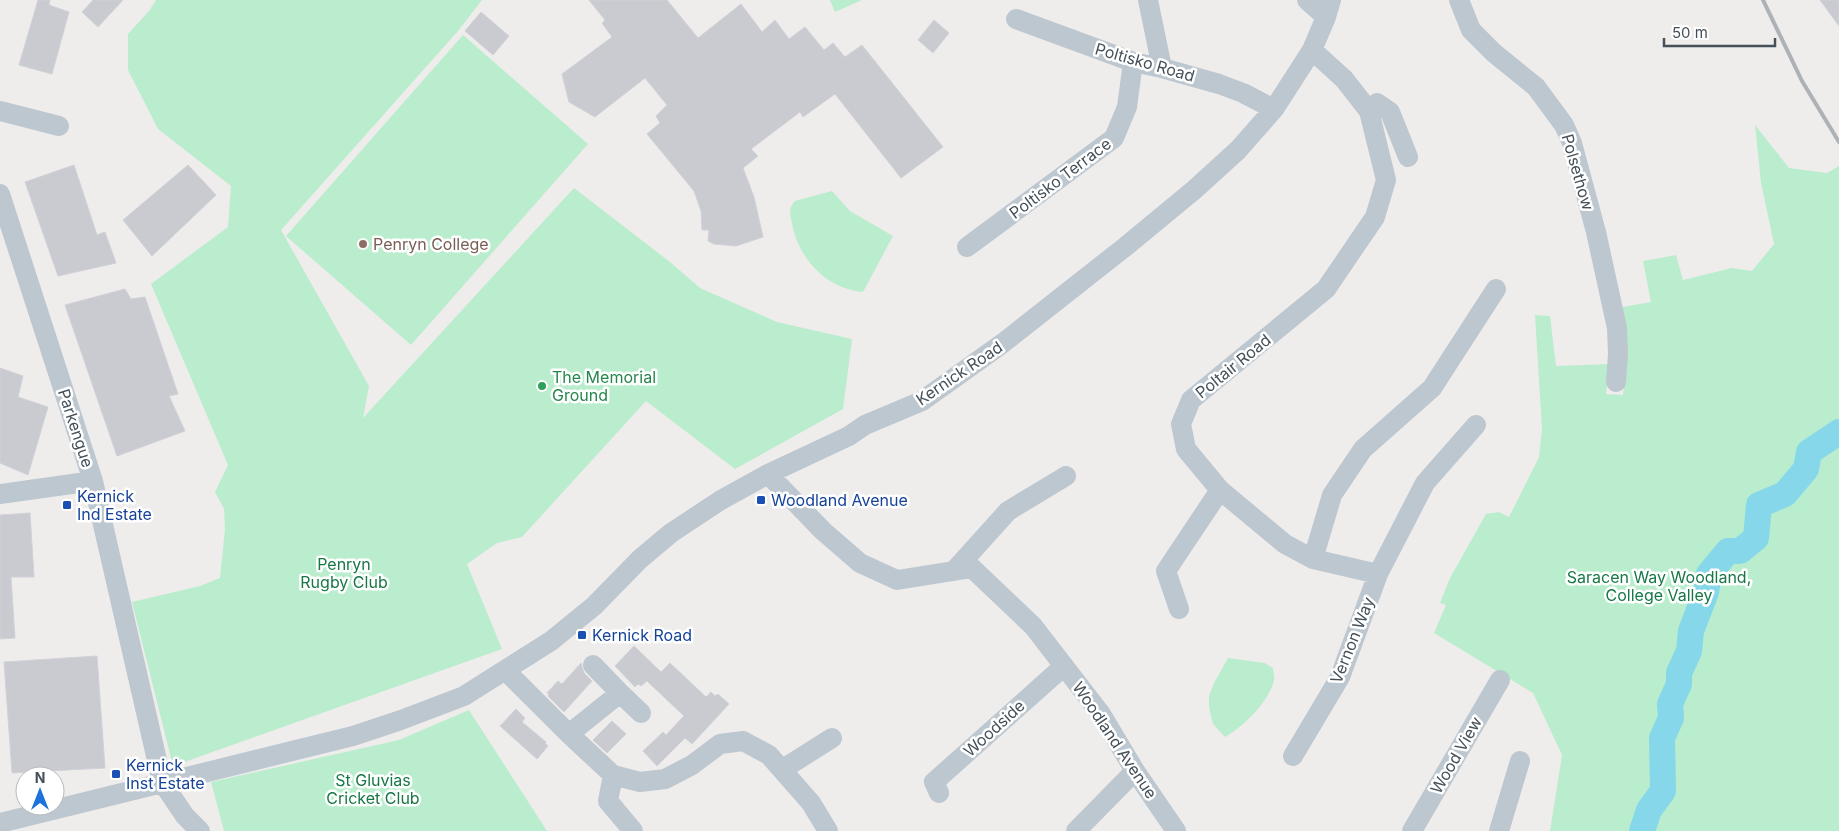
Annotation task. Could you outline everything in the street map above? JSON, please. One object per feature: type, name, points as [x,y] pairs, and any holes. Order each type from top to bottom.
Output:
[{"type":"street","points":[[1148,0],[1162,68]]},
{"type":"street","points":[[1307,0],[1329,9]]},
{"type":"street","name":"Polsethow","points":[[1459,0],[1471,30],[1494,53],[1536,87],[1564,125],[1572,143],[1596,232],[1617,328],[1616,382]]},
{"type":"street","name":"Kernick Road","points":[[0,822],[370,730],[464,696],[506,671],[551,641],[594,606],[640,559],[670,533],[721,500],[768,474],[849,436],[872,422],[922,401],[1000,345],[1126,247],[1238,150],[1274,109],[1312,50],[1329,9]]},
{"type":"street","name":"Poltisko Road","points":[[1016,19],[1133,62],[1162,68],[1243,93],[1274,109]]},
{"type":"street","name":"Poltair Road","points":[[1312,50],[1344,78],[1369,111],[1386,180],[1375,218],[1326,289],[1191,400],[1181,424],[1186,449],[1220,490],[1285,544],[1313,559],[1378,574]]},
{"type":"street","name":"Poltisko Terrace","points":[[967,247],[1114,138],[1127,107],[1133,62]]},
{"type":"street","points":[[1369,111],[1377,104],[1390,112],[1408,157]]},
{"type":"street","points":[[0,111],[59,126]]},
{"type":"street","name":"Parkengue","points":[[0,194],[93,481],[162,782]]},
{"type":"street","points":[[1313,559],[1332,495],[1358,456],[1432,388],[1496,289]]},
{"type":"street","points":[[1378,574],[1425,483],[1476,425]]},
{"type":"street","name":"Woodland Avenue","points":[[768,474],[823,531],[860,563],[897,580],[972,568],[1033,626],[1101,714],[1135,772],[1176,831]]},
{"type":"street","points":[[954,571],[1008,511],[1066,476]]},
{"type":"street","points":[[0,494],[93,481]]},
{"type":"street","points":[[1180,608],[1166,571],[1220,490]]},
{"type":"street","name":"Vernon Way","points":[[1294,756],[1340,676],[1378,574]]},
{"type":"street","points":[[593,665],[641,713]]},
{"type":"street","name":"Woodside","points":[[939,793],[934,782],[1064,666]]},
{"type":"street","points":[[506,671],[613,775],[640,782],[665,779],[692,765],[720,744],[743,741],[769,755],[783,769],[811,803],[828,831]]},
{"type":"street","name":"Wood View","points":[[1412,831],[1500,680]]},
{"type":"street","points":[[569,734],[620,693]]},
{"type":"street","points":[[783,769],[832,738]]},
{"type":"street","points":[[1499,831],[1520,761]]},
{"type":"street","points":[[1076,831],[1135,772]]},
{"type":"street","points":[[613,775],[608,801],[633,831]]},
{"type":"street","points":[[162,782],[185,816],[200,831]]},
{"type":"green space","name":"Penryn Rugby Club","points":[[156,0],[482,0],[458,31],[281,230],[369,386],[363,418],[574,188],[670,262],[700,288],[777,322],[852,339],[843,409],[735,469],[646,401],[522,537],[497,543],[467,564],[502,649],[173,766],[132,602],[200,586],[220,578],[225,529],[224,509],[215,492],[228,465],[151,284],[228,227],[231,186],[158,129],[128,70],[128,34],[149,11]]},
{"type":"green space","points":[[830,0],[862,0],[835,12]]},
{"type":"green space","points":[[463,35],[588,144],[411,345],[286,236]]},
{"type":"green space","name":"Saracen Way Woodland, College Valley","points":[[1755,125],[1789,168],[1827,173],[1839,166],[1839,831],[1550,831],[1562,755],[1533,693],[1434,633],[1446,605],[1440,603],[1450,578],[1486,514],[1499,512],[1509,517],[1539,457],[1542,429],[1535,315],[1550,316],[1556,366],[1609,364],[1606,394],[1623,395],[1627,362],[1622,307],[1651,302],[1643,261],[1676,255],[1683,280],[1732,268],[1752,271],[1774,244],[1761,183]]},
{"type":"green space","points":[[832,191],[850,211],[893,236],[863,292],[837,285],[816,270],[800,248],[795,236],[790,209],[795,201]]},
{"type":"green space","points":[[1228,658],[1265,663],[1273,668],[1274,679],[1267,697],[1255,713],[1240,727],[1225,737],[1213,724],[1209,707],[1209,696]]},
{"type":"green space","name":"St Gluvias Cricket Club","points":[[469,710],[547,831],[224,831],[211,782],[399,740]]},
{"type":"building","points":[[38,0],[50,0],[49,5],[69,12],[52,74],[19,65]]},
{"type":"building","points":[[93,0],[123,0],[98,27],[82,12]]},
{"type":"building","points":[[589,0],[667,0],[698,38],[741,4],[762,32],[775,20],[789,39],[805,27],[824,50],[833,43],[845,57],[862,45],[943,147],[901,178],[835,94],[803,117],[800,112],[751,149],[758,156],[743,168],[754,197],[763,237],[736,246],[714,244],[708,241],[709,230],[702,230],[701,211],[694,191],[647,134],[660,123],[656,116],[667,105],[645,78],[595,117],[569,102],[562,74],[612,37],[602,23],[605,20]]},
{"type":"building","points":[[1820,0],[1839,0],[1839,26]]},
{"type":"building","points":[[481,12],[509,36],[493,55],[465,31]]},
{"type":"building","points":[[934,20],[949,33],[933,53],[918,40]]},
{"type":"building","points":[[74,165],[97,235],[105,232],[116,263],[58,276],[25,182]]},
{"type":"building","points":[[188,165],[216,195],[152,256],[123,220]]},
{"type":"building","points":[[125,289],[131,299],[145,297],[178,394],[169,396],[185,431],[117,456],[65,305]]},
{"type":"building","points":[[0,368],[23,376],[18,397],[48,407],[28,475],[0,463]]},
{"type":"building","points":[[30,513],[34,577],[11,577],[15,638],[0,639],[0,515]]},
{"type":"building","points":[[634,646],[661,672],[670,663],[706,697],[711,692],[715,696],[718,694],[729,704],[692,744],[685,738],[657,766],[643,751],[663,732],[666,735],[684,716],[647,681],[641,686],[638,684],[635,687],[615,666]]},
{"type":"building","points":[[97,656],[105,768],[65,770],[65,766],[15,766],[15,773],[12,773],[4,662]]},
{"type":"building","points":[[581,663],[584,673],[592,681],[564,712],[547,693],[558,681],[562,684]]},
{"type":"building","points":[[516,709],[525,718],[522,722],[546,742],[548,746],[537,759],[500,726]]},
{"type":"building","points":[[612,721],[626,734],[607,753],[593,740]]},
{"type":"waterway","points":[[1642,831],[1649,810],[1663,791],[1662,738],[1671,718],[1670,704],[1679,684],[1679,673],[1689,651],[1691,631],[1706,592],[1709,574],[1728,551],[1740,551],[1756,538],[1759,505],[1785,494],[1806,469],[1809,452],[1839,432]]},
{"type":"railway","points":[[1763,0],[1802,81],[1839,142]]},
{"type":"place","name":"Penryn College","points":[[363,244]]},
{"type":"place","name":"The Memorial Ground","points":[[542,386]]},
{"type":"place","name":"Woodland Avenue","points":[[761,500]]},
{"type":"place","name":"Kernick Ind Estate","points":[[67,505]]},
{"type":"place","name":"Kernick Road","points":[[582,635]]},
{"type":"place","name":"Kernick Inst Estate","points":[[116,774]]}]
